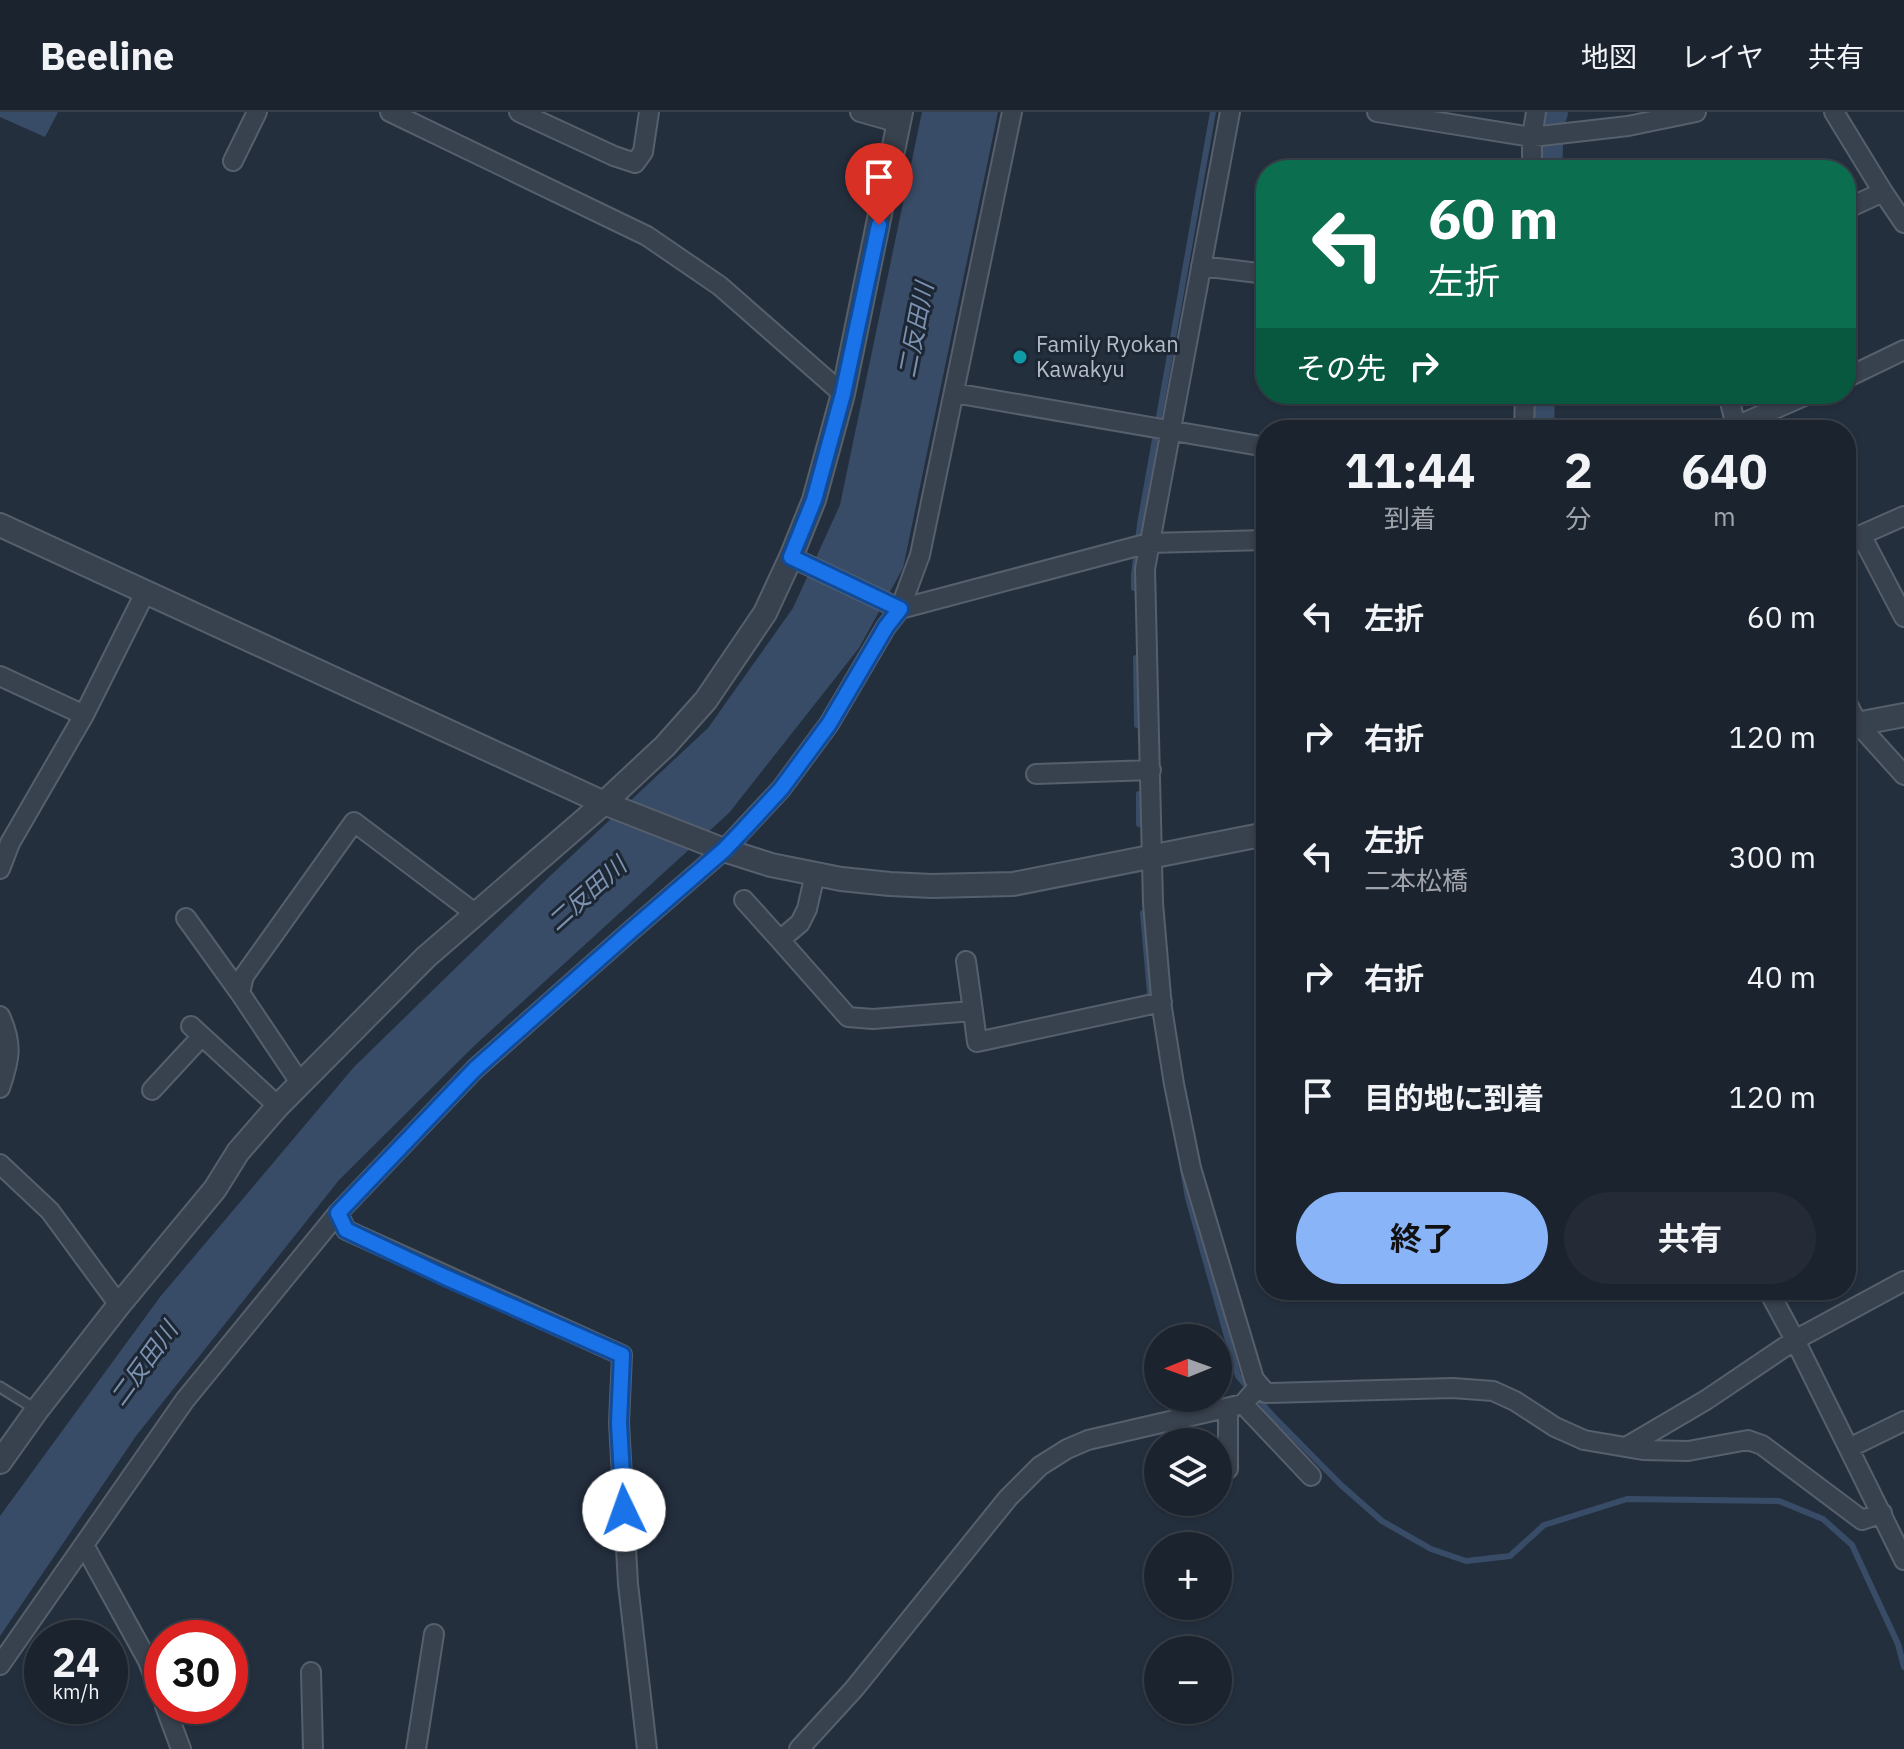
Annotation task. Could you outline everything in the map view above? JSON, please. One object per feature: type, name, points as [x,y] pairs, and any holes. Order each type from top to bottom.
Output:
[{"type":"street","points":[[233,161],[257,112]]},
{"type":"street","points":[[390,112],[647,236],[720,286],[843,394]]},
{"type":"street","points":[[519,112],[546,118],[614,156],[635,163],[643,152],[649,112]]},
{"type":"street","points":[[0,1462],[119,1305],[215,1189],[238,1152],[278,1106],[426,957],[665,746],[706,700],[765,613],[814,500],[843,394],[900,117],[860,112]]},
{"type":"street","points":[[0,1665],[185,1400],[338,1213],[475,1069],[724,850],[781,789],[821,735],[900,609],[920,555],[1012,112]]},
{"type":"street","points":[[1230,112],[1201,266],[1162,430],[1140,546],[1145,569],[1153,903],[1162,1002],[1191,1168],[1254,1379],[1266,1393],[1453,1388],[1493,1391],[1584,1440],[1643,1450],[1688,1451],[1748,1440],[1762,1445],[1862,1520],[1882,1513]]},
{"type":"street","points":[[1377,112],[1542,136],[1628,126],[1696,112]]},
{"type":"street","points":[[1535,160],[1542,136],[1536,112]]},
{"type":"street","points":[[1834,112],[1904,223]]},
{"type":"street","points":[[1856,204],[1883,192]]},
{"type":"street","points":[[1201,266],[1256,273]]},
{"type":"street","points":[[1856,373],[1904,350]]},
{"type":"street","points":[[954,393],[1256,445]]},
{"type":"street","points":[[1750,420],[1786,404]]},
{"type":"street","points":[[1856,536],[1904,516]]},
{"type":"street","points":[[0,525],[604,803],[771,865],[890,884],[1013,884],[1256,836]]},
{"type":"street","points":[[791,557],[900,609],[1140,546],[1256,540]]},
{"type":"street","points":[[1856,542],[1904,617]]},
{"type":"street","points":[[0,869],[5,842],[84,715],[146,591]]},
{"type":"street","points":[[0,676],[84,715]]},
{"type":"street","points":[[1856,724],[1904,715]]},
{"type":"street","points":[[1856,729],[1904,775]]},
{"type":"street","points":[[1036,774],[1151,770]]},
{"type":"street","points":[[240,993],[244,976],[354,822],[476,914]]},
{"type":"street","points":[[780,940],[800,923],[807,909],[815,874]]},
{"type":"street","points":[[744,900],[848,1017],[873,1019],[973,1011]]},
{"type":"street","points":[[186,918],[301,1084]]},
{"type":"street","points":[[966,961],[977,1042],[1162,1002]]},
{"type":"street","points":[[0,1016],[8,1033],[9,1063],[0,1088]]},
{"type":"street","points":[[152,1090],[196,1031],[278,1106]]},
{"type":"street","points":[[0,1164],[50,1211],[119,1305]]},
{"type":"street","points":[[338,1213],[346,1230],[622,1355],[619,1423],[628,1584],[647,1749]]},
{"type":"street","points":[[1626,1447],[1706,1400],[1795,1340],[1904,1281]]},
{"type":"street","points":[[1773,1300],[1904,1560]]},
{"type":"street","points":[[799,1749],[854,1689],[1008,1498],[1040,1466],[1088,1440],[1236,1406],[1259,1386]]},
{"type":"street","points":[[1232,1438],[1236,1406]]},
{"type":"street","points":[[1236,1406],[1311,1476]]},
{"type":"street","points":[[1849,1448],[1904,1421]]},
{"type":"street","points":[[84,1545],[144,1654]]},
{"type":"street","points":[[416,1749],[434,1634]]},
{"type":"street","points":[[311,1672],[313,1749]]},
{"type":"street","points":[[172,1724],[181,1749]]},
{"type":"lane","points":[[0,1387],[37,1410]]},
{"type":"water","points":[[0,112],[58,112],[45,137],[0,117]]},
{"type":"water","name":"二反田川","points":[[922,112],[998,112],[903,568],[859,648],[729,813],[474,1046],[339,1180],[136,1436],[0,1636],[0,1516],[160,1297],[354,1067],[708,728],[793,608],[840,505]]},
{"type":"waterway","points":[[1134,588],[1140,524],[1213,112]]},
{"type":"waterway","points":[[1545,160],[1547,123],[1551,112]]},
{"type":"waterway","points":[[1537,420],[1538,404]]},
{"type":"waterway","points":[[1136,658],[1137,725]]},
{"type":"waterway","points":[[1139,794],[1139,824]]},
{"type":"waterway","points":[[1143,913],[1150,993]]},
{"type":"waterway","points":[[1183,1169],[1188,1198],[1238,1376],[1341,1485],[1382,1521],[1431,1549],[1466,1561],[1510,1556],[1544,1525],[1627,1499],[1779,1501],[1823,1519],[1852,1545],[1898,1644],[1904,1667]]},
{"type":"place","name":"Family Ryokan Kawakyu","points":[[1020,357]]},
{"type":"route","points":[[624,1510],[619,1423],[622,1355],[346,1230],[338,1213],[475,1069],[743,830],[781,789],[829,724],[886,627],[900,609],[791,557],[814,500],[843,394],[879,225]]}]
